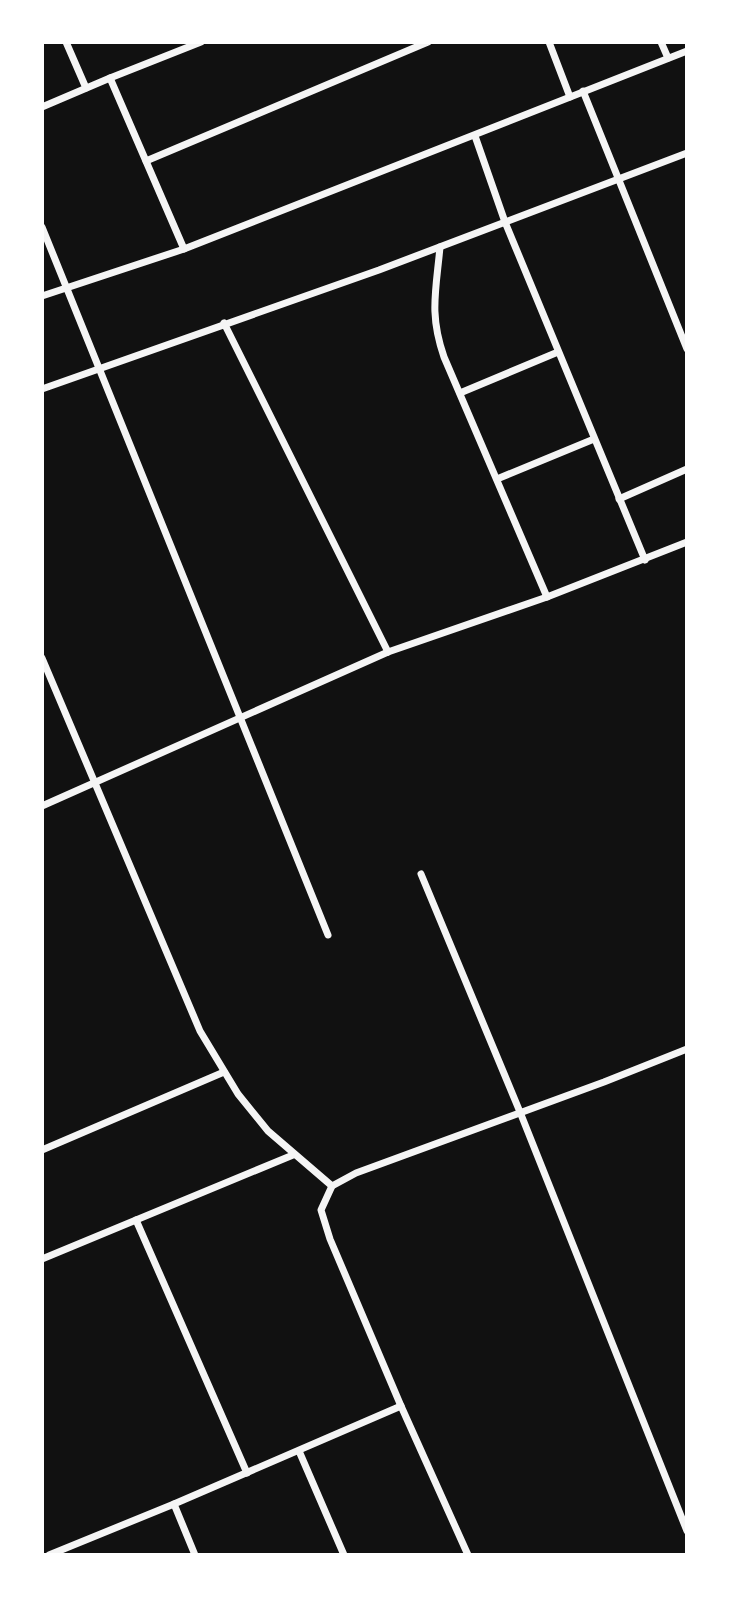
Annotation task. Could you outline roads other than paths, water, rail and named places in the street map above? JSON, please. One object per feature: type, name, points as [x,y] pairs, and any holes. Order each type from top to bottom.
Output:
[{"type":"street","points":[[66,42],[86,88]]},
{"type":"street","points":[[42,107],[201,42]]},
{"type":"street","points":[[146,161],[428,42]]},
{"type":"street","points":[[549,42],[570,97]]},
{"type":"street","points":[[661,42],[668,58]]},
{"type":"street","points":[[42,296],[184,249],[687,51]]},
{"type":"street","points":[[110,78],[184,249]]},
{"type":"street","points":[[583,92],[687,349]]},
{"type":"street","points":[[475,136],[505,222],[646,560]]},
{"type":"street","points":[[42,389],[440,247],[687,153]]},
{"type":"street","points":[[42,227],[328,935]]},
{"type":"street","points":[[440,247],[433,316],[436,333],[547,597]]},
{"type":"street","points":[[224,323],[388,652]]},
{"type":"street","points":[[460,393],[558,352]]},
{"type":"street","points":[[497,479],[594,439]]},
{"type":"street","points":[[619,499],[687,469]]},
{"type":"street","points":[[42,806],[388,652],[547,597],[687,542]]},
{"type":"street","points":[[42,658],[194,1018],[238,1094],[268,1131],[332,1186]]},
{"type":"street","points":[[421,874],[520,1112],[687,1531]]},
{"type":"street","points":[[468,1555],[401,1406],[330,1239],[321,1210],[332,1186],[356,1173],[687,1049]]},
{"type":"street","points":[[42,1150],[224,1072]]},
{"type":"street","points":[[42,1259],[293,1155]]},
{"type":"street","points":[[136,1220],[247,1473]]},
{"type":"street","points":[[49,1555],[401,1406]]},
{"type":"street","points":[[299,1451],[344,1555]]},
{"type":"street","points":[[174,1504],[195,1555]]}]
